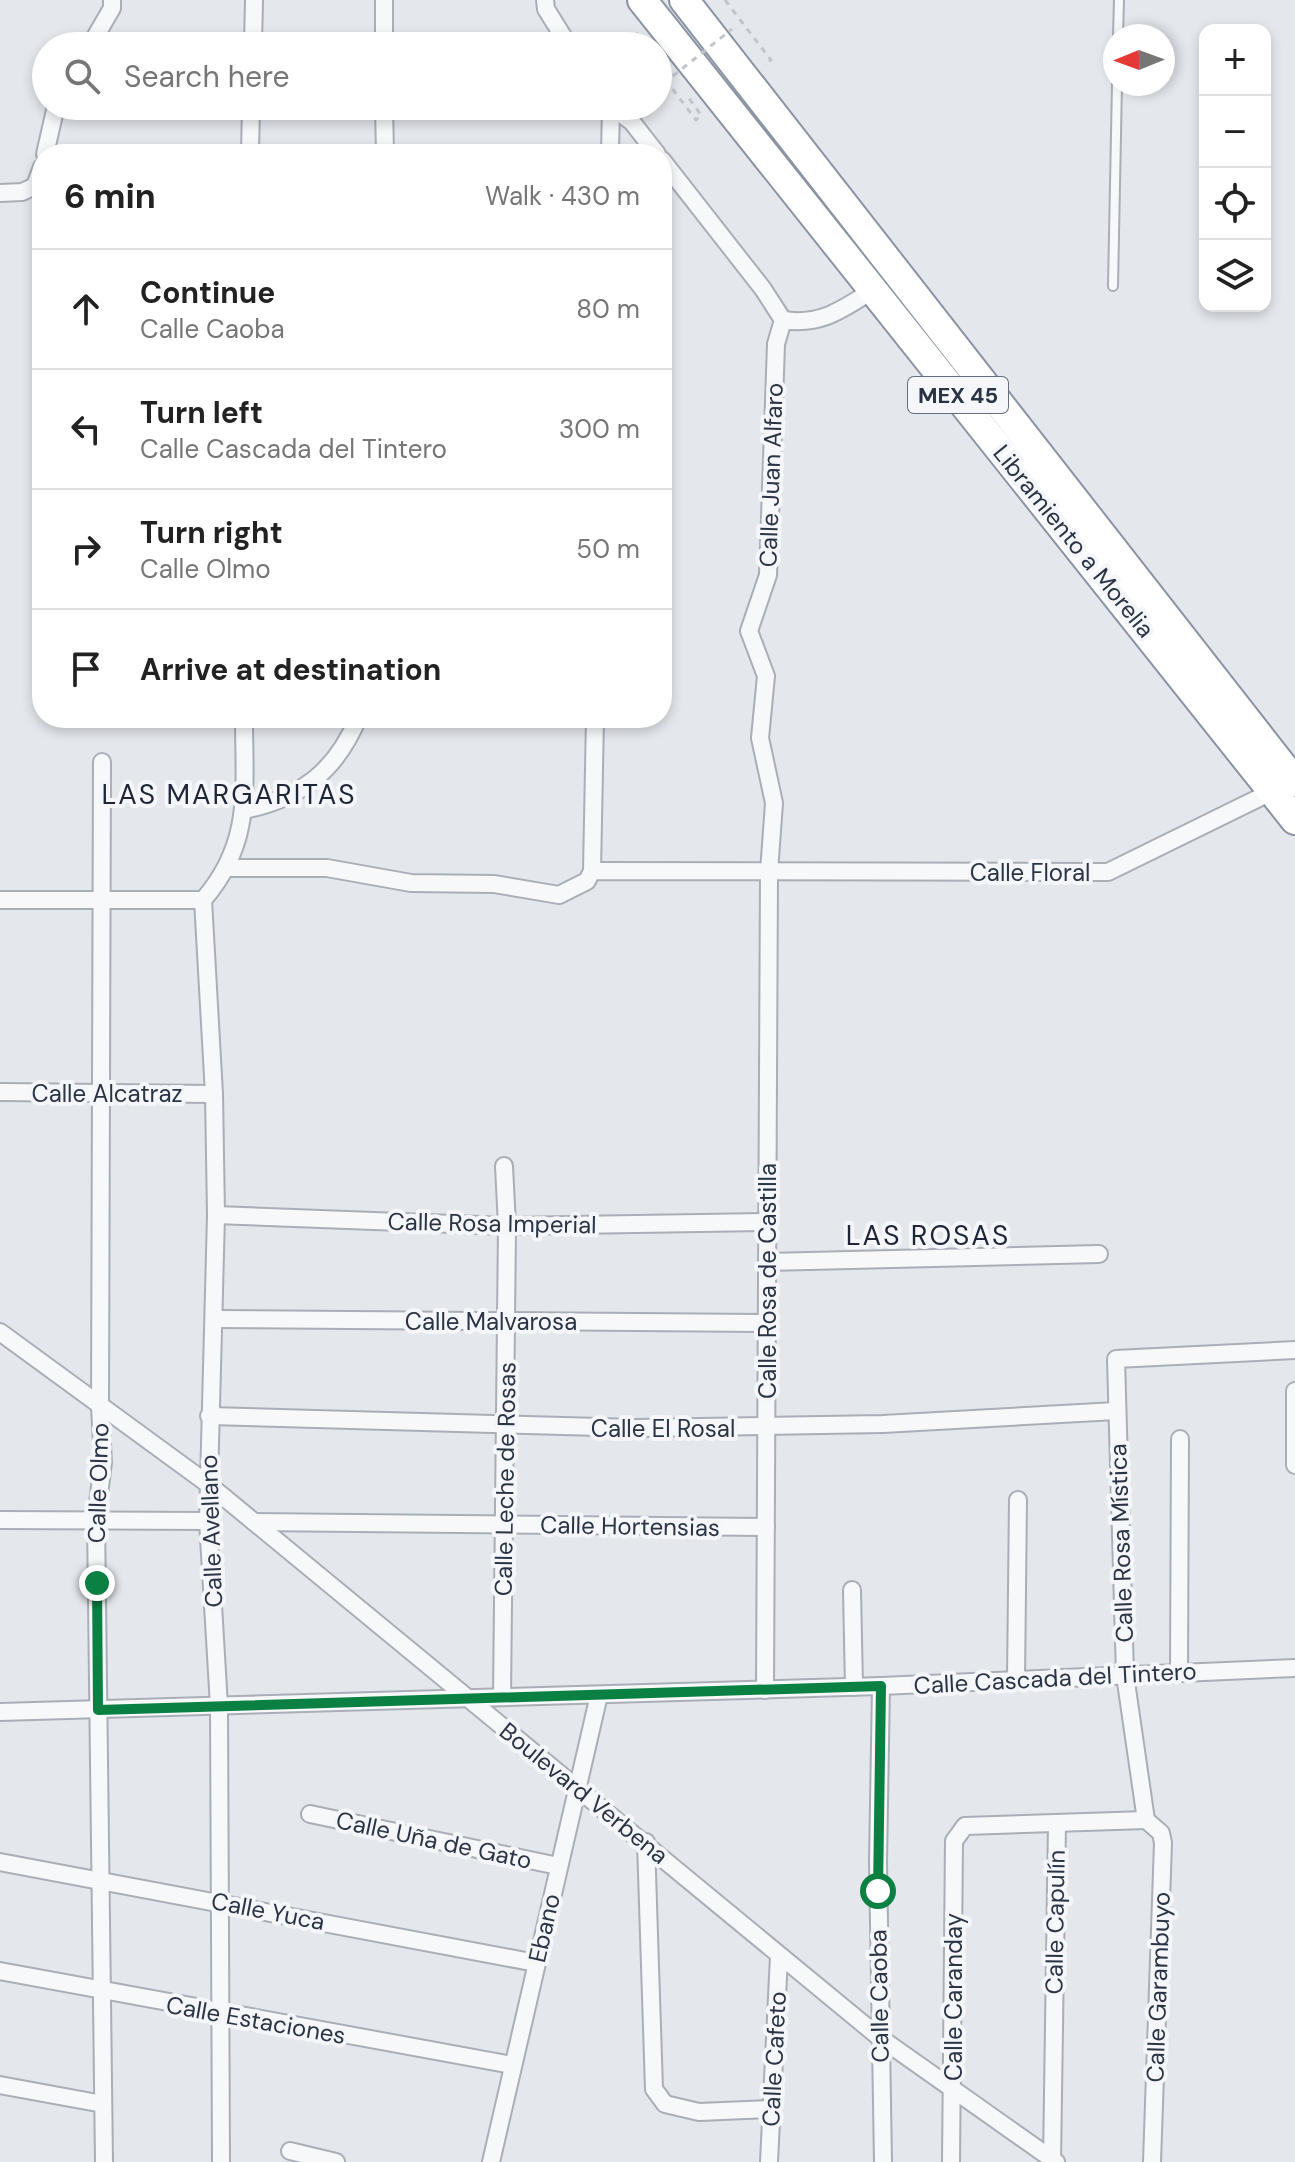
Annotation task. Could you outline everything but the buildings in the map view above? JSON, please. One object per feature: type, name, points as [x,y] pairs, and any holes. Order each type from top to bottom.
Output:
[{"type":"highway","name":"Libramiento a Morelia","points":[[642,0],[667,32]]},
{"type":"highway","name":"Libramiento a Morelia","points":[[684,0],[1284,786],[1295,820]]},
{"type":"highway","name":"Libramiento a Morelia","points":[[672,38],[873,290],[1284,786]]},
{"type":"street","points":[[98,32],[112,8],[112,0]]},
{"type":"street","points":[[253,32],[254,0]]},
{"type":"street","points":[[384,0],[384,32]]},
{"type":"street","points":[[545,0],[546,9],[560,32]]},
{"type":"street","points":[[47,144],[53,120]]},
{"type":"street","points":[[250,144],[251,120]]},
{"type":"street","points":[[384,120],[385,144]]},
{"type":"street","points":[[610,144],[611,120]]},
{"type":"street","points":[[629,120],[649,144]]},
{"type":"street","points":[[672,173],[763,289],[783,320],[818,321],[834,315],[873,290]]},
{"type":"street","points":[[0,193],[22,192],[32,187]]},
{"type":"street","name":"Calle Juan Alfaro","points":[[769,872],[774,803],[760,738],[766,676],[749,631],[768,575],[776,344],[783,320]]},
{"type":"street","points":[[0,900],[203,900],[228,868],[239,840],[244,810],[244,728]]},
{"type":"street","points":[[244,810],[273,804],[301,791],[326,772],[345,747],[354,728]]},
{"type":"street","points":[[228,868],[327,868],[411,883],[494,884],[559,895],[587,881],[592,871],[595,728]]},
{"type":"street","name":"Calle Olmo","points":[[102,762],[100,1407],[103,1462],[96,1520],[104,2162]]},
{"type":"street","name":"Calle Floral","points":[[592,871],[1108,872],[1284,786]]},
{"type":"street","name":"Calle Rosa de Castilla","points":[[765,1690],[769,872]]},
{"type":"street","name":"Calle Avellano","points":[[203,900],[214,1094],[216,1215],[208,1521],[219,1706],[221,2162]]},
{"type":"street","name":"Calle Alcatraz","points":[[0,1092],[214,1094]]},
{"type":"street","name":"Calle Leche de Rosas","points":[[502,1697],[507,1226],[504,1166]]},
{"type":"street","name":"Calle Rosa Imperial","points":[[216,1215],[507,1226],[767,1222]]},
{"type":"street","points":[[767,1262],[1099,1254]]},
{"type":"street","name":"Calle Malvarosa","points":[[215,1319],[767,1323]]},
{"type":"street","name":"Boulevard Verbena","points":[[0,1332],[208,1484],[879,2037],[1054,2161]]},
{"type":"street","name":"Calle Rosa Mística","points":[[1125,1675],[1116,1359],[1295,1350]]},
{"type":"street","points":[[1295,1391],[1295,1465]]},
{"type":"street","name":"Calle El Rosal","points":[[209,1416],[505,1427],[766,1427],[1116,1411]]},
{"type":"street","points":[[1179,1673],[1180,1439]]},
{"type":"street","points":[[1016,1680],[1018,1500]]},
{"type":"street","points":[[0,1520],[208,1521]]},
{"type":"street","name":"Calle Hortensias","points":[[254,1522],[766,1527]]},
{"type":"street","points":[[852,1590],[854,1687]]},
{"type":"street","name":"Calle Cascada del Tintero","points":[[0,1712],[854,1687],[1295,1668]]},
{"type":"street","points":[[1125,1675],[1146,1820]]},
{"type":"street","name":"Calle Caoba","points":[[881,1686],[879,2037],[883,2162]]},
{"type":"street","name":"Ebano","points":[[491,2162],[599,1695]]},
{"type":"street","name":"Calle Uña de Gato","points":[[310,1814],[558,1866]]},
{"type":"street","name":"Calle Capulín","points":[[1054,2161],[1057,1823],[1146,1820]]},
{"type":"street","name":"Calle Garambuyo","points":[[1146,1820],[1161,1833],[1163,1843],[1152,2162]]},
{"type":"street","name":"Calle Caranday","points":[[951,2162],[954,1841],[957,1832],[965,1826],[1057,1823]]},
{"type":"street","points":[[646,1842],[654,2089],[665,2104],[699,2112],[772,2109]]},
{"type":"street","name":"Calle Yuca","points":[[0,1862],[536,1963]]},
{"type":"street","name":"Calle Cafeto","points":[[769,2162],[779,1956]]},
{"type":"street","name":"Calle Estaciones","points":[[0,1971],[220,2014],[512,2065]]},
{"type":"street","points":[[0,2085],[103,2104]]},
{"type":"street","points":[[290,2151],[336,2162]]},
{"type":"lane","points":[[1118,24],[1119,0]]},
{"type":"lane","points":[[1113,286],[1117,96]]},
{"type":"path","points":[[725,0],[771,60],[761,68],[754,58]]},
{"type":"path","points":[[672,88],[696,120],[701,115],[673,76],[732,29],[739,39]]},
{"type":"district","name":"LAS MARGARITAS","points":[[229,794]]},
{"type":"district","name":"LAS ROSAS","points":[[928,1235]]},
{"type":"route","points":[[97,1583],[98,1710],[881,1686],[878,1891]]}]
